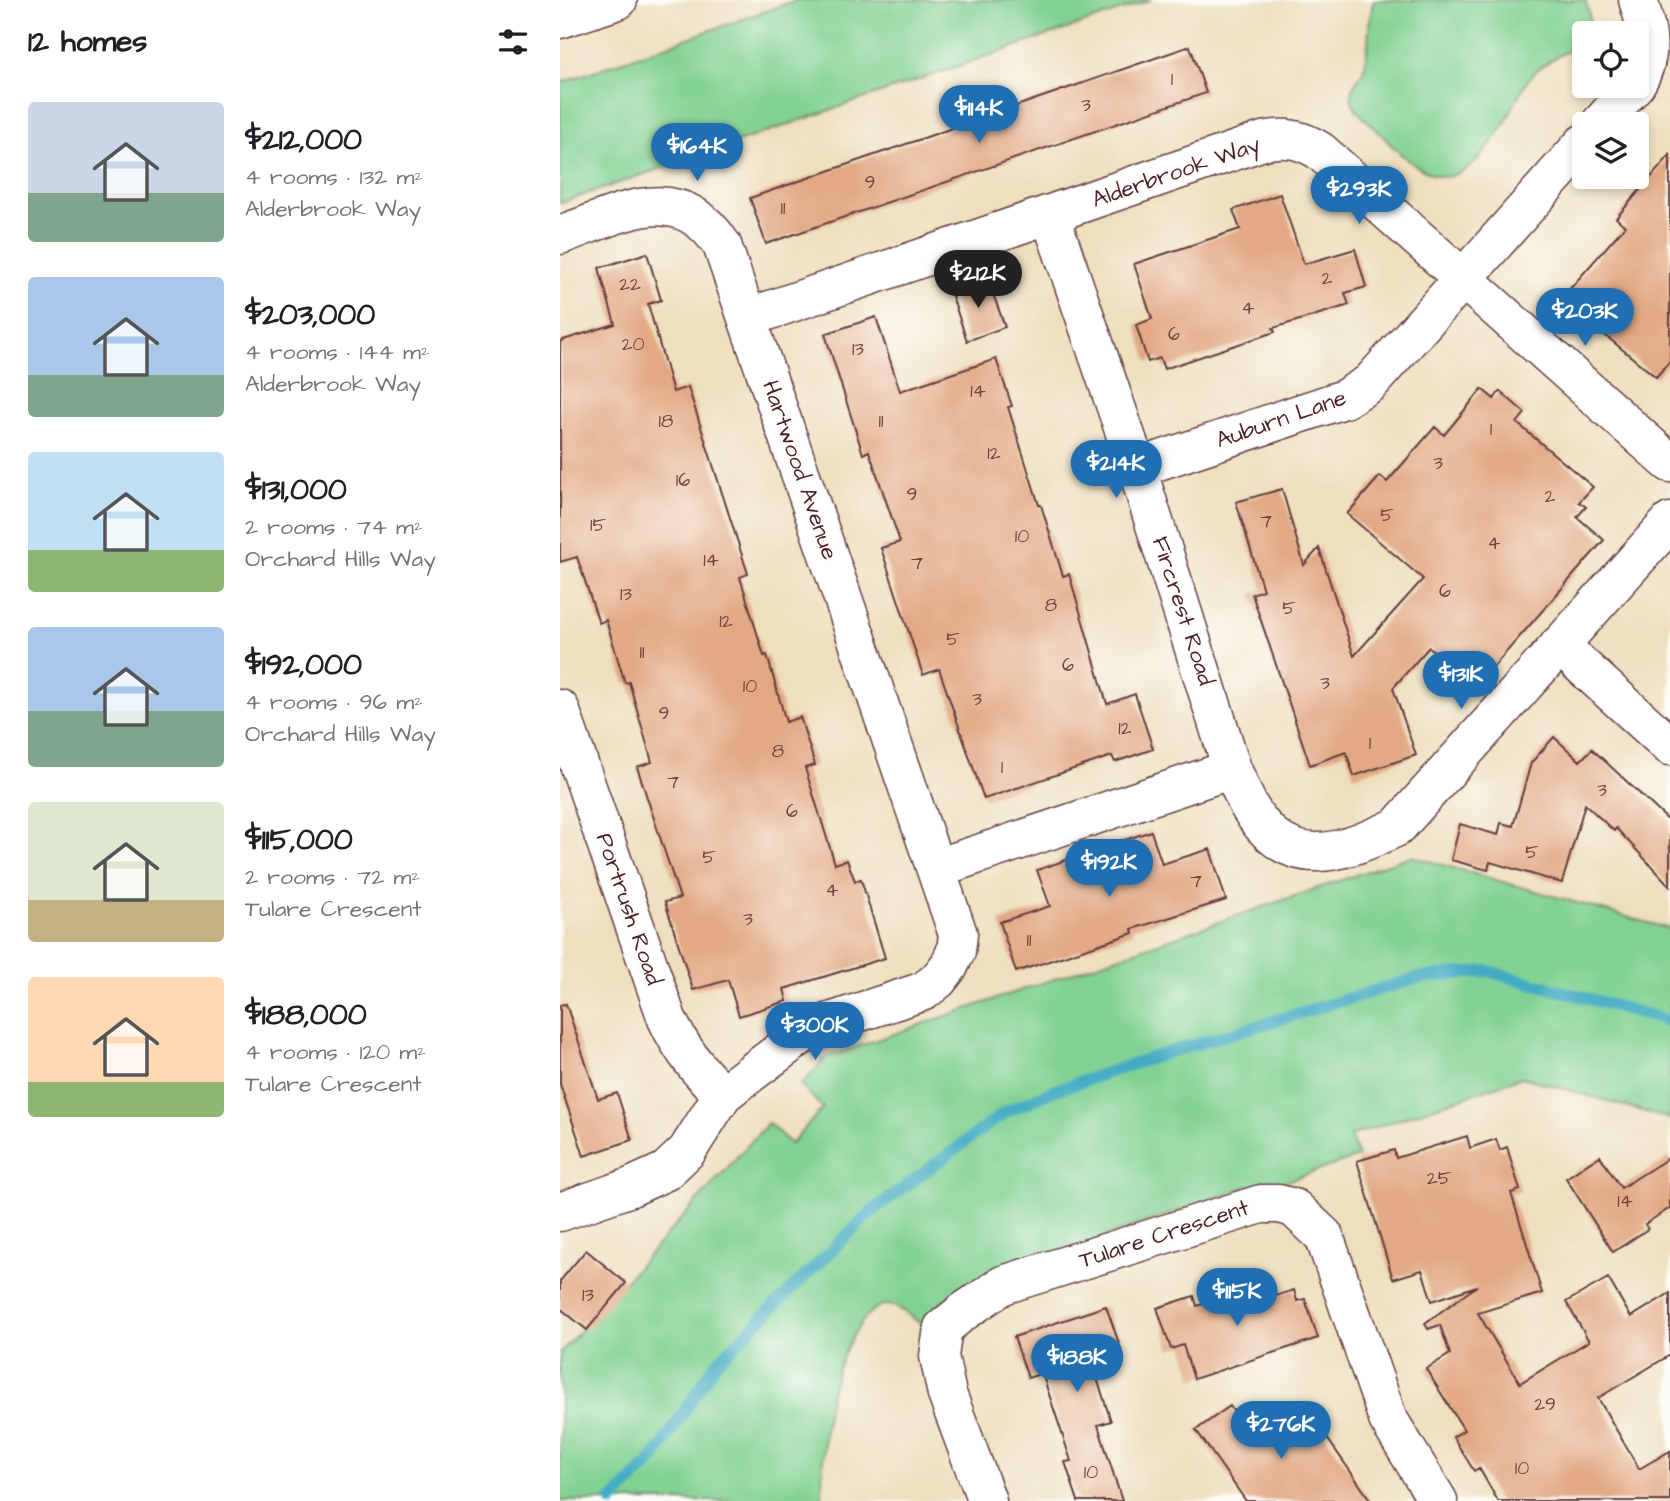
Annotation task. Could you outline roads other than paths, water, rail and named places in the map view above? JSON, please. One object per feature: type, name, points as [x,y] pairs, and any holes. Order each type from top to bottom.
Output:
[{"type":"street","points":[[560,19],[618,0]]},
{"type":"street","points":[[1638,0],[1644,21]]},
{"type":"street","points":[[1611,112],[1623,98]]},
{"type":"street","name":"Alderbrook Way","points":[[747,318],[1263,141],[1288,138],[1301,141],[1320,151],[1670,463]]},
{"type":"street","name":"Auburn Lane","points":[[1137,468],[1344,399],[1358,391],[1380,373],[1461,278],[1572,156]]},
{"type":"street","name":"Hartwood Avenue","points":[[560,235],[651,205],[667,205],[699,217],[722,245],[958,934],[956,951],[949,967],[924,991],[830,1022],[799,1037],[723,1094]]},
{"type":"street","name":"Fircrest Road","points":[[1050,215],[1137,468],[1233,769],[1250,808],[1266,830],[1282,842],[1298,849],[1322,854],[1340,851],[1397,827],[1670,522]]},
{"type":"street","points":[[1559,645],[1670,746]]},
{"type":"street","name":"Portrush Road","points":[[560,709],[667,1019],[692,1062],[723,1094]]},
{"type":"street","points":[[937,868],[1233,769]]},
{"type":"street","points":[[560,1212],[631,1187],[666,1171],[687,1151],[723,1094]]},
{"type":"street","name":"Tulare Crescent","points":[[987,1501],[947,1394],[939,1356],[943,1328],[1003,1285],[1261,1203],[1294,1208],[1324,1236],[1388,1419],[1438,1501]]},
{"type":"waterway","points":[[612,1501],[654,1458],[715,1364],[871,1212],[1004,1113],[1053,1091],[1169,1052],[1418,978],[1488,971],[1670,1021]]}]
